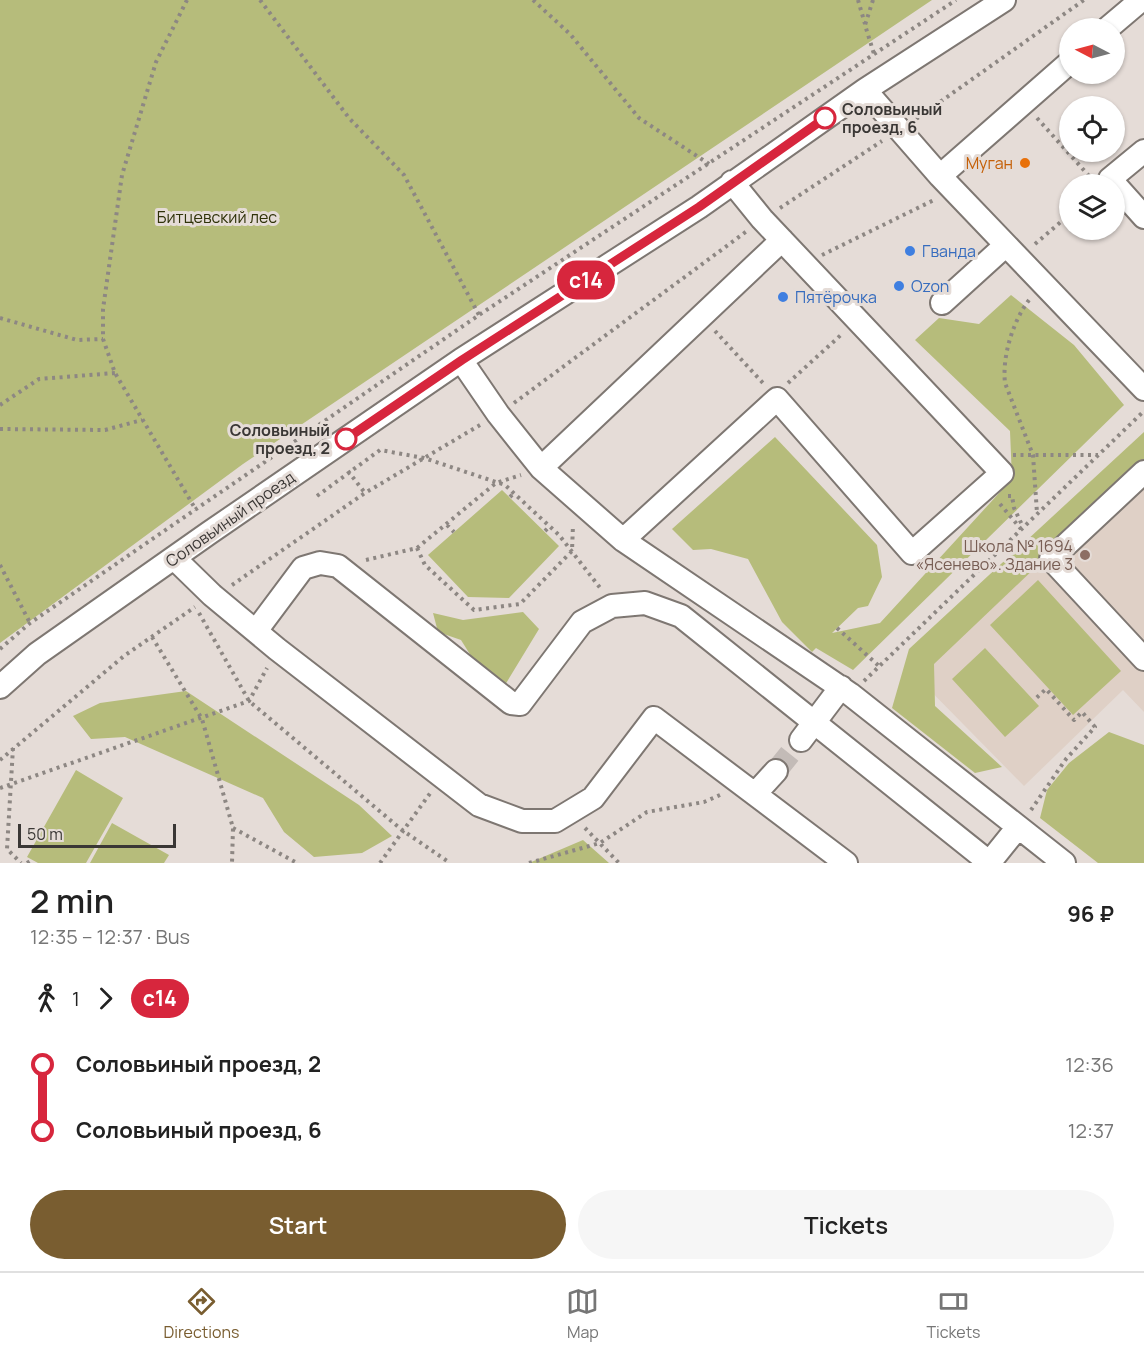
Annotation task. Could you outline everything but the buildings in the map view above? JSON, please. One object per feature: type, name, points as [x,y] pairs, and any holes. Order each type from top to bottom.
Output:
[{"type":"street","name":"Соловьиный проезд","points":[[0,687],[37,654],[462,360],[699,207],[865,90],[1004,0]]},
{"type":"street","points":[[1119,18],[1140,0]]},
{"type":"street","points":[[947,183],[1023,102],[1059,71]]},
{"type":"street","points":[[865,90],[947,183],[1144,389]]},
{"type":"street","points":[[1144,151],[1110,179],[1144,217]]},
{"type":"street","points":[[623,540],[776,398],[912,553],[1002,473],[762,219],[732,182]]},
{"type":"street","points":[[541,468],[782,240]]},
{"type":"street","points":[[942,303],[1012,252]]},
{"type":"street","points":[[462,360],[498,414],[541,468],[623,540],[846,690],[1064,863]]},
{"type":"street","points":[[1144,472],[1051,559],[1144,659]]},
{"type":"street","points":[[174,558],[204,601],[255,631],[479,805],[522,821],[555,820],[593,798],[654,718],[846,863]]},
{"type":"street","points":[[255,631],[303,568],[320,562],[338,566],[511,703],[520,704],[527,698],[582,622],[612,606],[645,603],[681,616],[807,731],[989,863],[1018,827]]},
{"type":"street","points":[[807,731],[846,690]]},
{"type":"street","points":[[749,790],[776,771]]},
{"type":"path","points":[[187,0],[156,62],[122,175],[103,309],[103,339],[115,373],[196,510]]},
{"type":"path","points":[[260,0],[349,118],[404,176],[479,315]]},
{"type":"path","points":[[534,0],[570,34],[639,118],[709,164]]},
{"type":"path","points":[[858,0],[874,54]]},
{"type":"path","points":[[865,25],[873,0]]},
{"type":"path","points":[[0,649],[30,623],[479,315],[956,0]]},
{"type":"path","points":[[0,760],[124,656],[204,601],[241,580],[365,493],[498,414],[762,219],[899,129],[1084,0]]},
{"type":"path","points":[[1023,102],[1088,174]]},
{"type":"path","points":[[805,264],[947,183]]},
{"type":"path","points":[[1012,252],[1059,221]]},
{"type":"path","points":[[1023,308],[1016,319],[1004,372],[1005,383],[1033,455],[1037,514]]},
{"type":"path","points":[[702,317],[776,398],[857,320]]},
{"type":"path","points":[[0,318],[77,340],[103,339]]},
{"type":"path","points":[[0,405],[39,379],[115,373]]},
{"type":"path","points":[[846,690],[879,666],[1144,411]]},
{"type":"path","points":[[0,429],[105,430],[142,420]]},
{"type":"path","points":[[317,496],[348,471],[380,450],[424,458],[506,485],[550,526],[572,551],[612,606]]},
{"type":"path","points":[[1033,455],[1098,455]]},
{"type":"path","points":[[338,566],[417,548],[496,483],[541,468]]},
{"type":"path","points":[[348,471],[365,493]]},
{"type":"path","points":[[987,486],[1005,496],[1012,496],[1022,528]]},
{"type":"path","points":[[987,486],[1022,528]]},
{"type":"path","points":[[510,497],[514,493]]},
{"type":"path","points":[[447,525],[454,532]]},
{"type":"path","points":[[545,531],[550,526]]},
{"type":"path","points":[[417,548],[425,565],[474,610],[520,604],[572,551]]},
{"type":"path","points":[[0,566],[30,623]]},
{"type":"path","points":[[204,601],[249,701],[402,830],[450,863]]},
{"type":"path","points":[[837,628],[879,666]]},
{"type":"path","points":[[152,637],[202,719],[233,828],[232,863]]},
{"type":"path","points":[[0,788],[249,701],[277,649]]},
{"type":"path","points":[[1018,827],[1066,759],[1095,727],[1082,712],[1074,720],[1046,689],[1034,700]]},
{"type":"path","points":[[14,748],[7,849],[21,863]]},
{"type":"path","points":[[380,863],[443,777]]},
{"type":"path","points":[[529,863],[600,843],[647,812],[704,802],[749,790]]},
{"type":"path","points":[[569,812],[619,863]]},
{"type":"path","points":[[233,828],[297,863]]},
{"type":"shaded area","name":"Школа № 1694 «Ясенево». Здание 3","points":[[1144,442],[1144,712],[1123,690],[1024,786],[907,667]]},
{"type":"green space","name":"Битцевский лес","points":[[0,0],[932,0],[243,464],[0,643]]},
{"type":"green space","points":[[1011,295],[1074,345],[1124,405],[853,670],[816,648],[812,652],[782,622],[748,559],[711,549],[693,550],[672,529],[775,437],[877,545],[882,577],[868,606],[858,608],[832,633],[880,623],[1012,479],[1010,431],[915,340],[939,318],[979,324]]},
{"type":"green space","points":[[1144,432],[1144,464],[934,664],[935,706],[1002,767],[975,773],[892,708],[909,649]]},
{"type":"green space","points":[[502,490],[559,546],[509,598],[468,597],[428,555]]},
{"type":"green space","points":[[1038,580],[1121,671],[1073,715],[990,625]]},
{"type":"green space","points":[[523,612],[539,629],[505,685],[471,656],[461,640],[438,632],[433,613],[463,620]]},
{"type":"green space","points":[[985,648],[1039,706],[1005,737],[952,679]]},
{"type":"green space","points":[[186,691],[359,805],[392,836],[362,853],[314,857],[284,832],[263,798],[125,737],[91,739],[73,716],[100,703]]},
{"type":"green space","points":[[1109,732],[1144,745],[1144,863],[1098,863],[1040,818],[1047,790],[1069,763]]},
{"type":"green space","points":[[76,770],[123,798],[86,863],[38,863],[27,857]]},
{"type":"green space","points":[[112,823],[169,855],[164,863],[90,863]]},
{"type":"green space","points":[[583,840],[609,863],[529,863]]},
{"type":"tunnel","points":[[776,771],[801,740]]},
{"type":"bus line","name":"с14","points":[[346,439],[462,360],[699,207],[825,118]]},
{"type":"place","name":"Соловьиный проезд, 6","points":[[825,118]]},
{"type":"place","name":"Муган","points":[[1025,163]]},
{"type":"place","name":"Гванда","points":[[910,251]]},
{"type":"place","name":"Ozon","points":[[899,286]]},
{"type":"place","name":"Пятёрочка","points":[[783,297]]},
{"type":"place","name":"Соловьиный проезд, 2","points":[[346,439]]},
{"type":"place","name":"Школа № 1694 «Ясенево». Здание 3","points":[[1085,555]]}]
